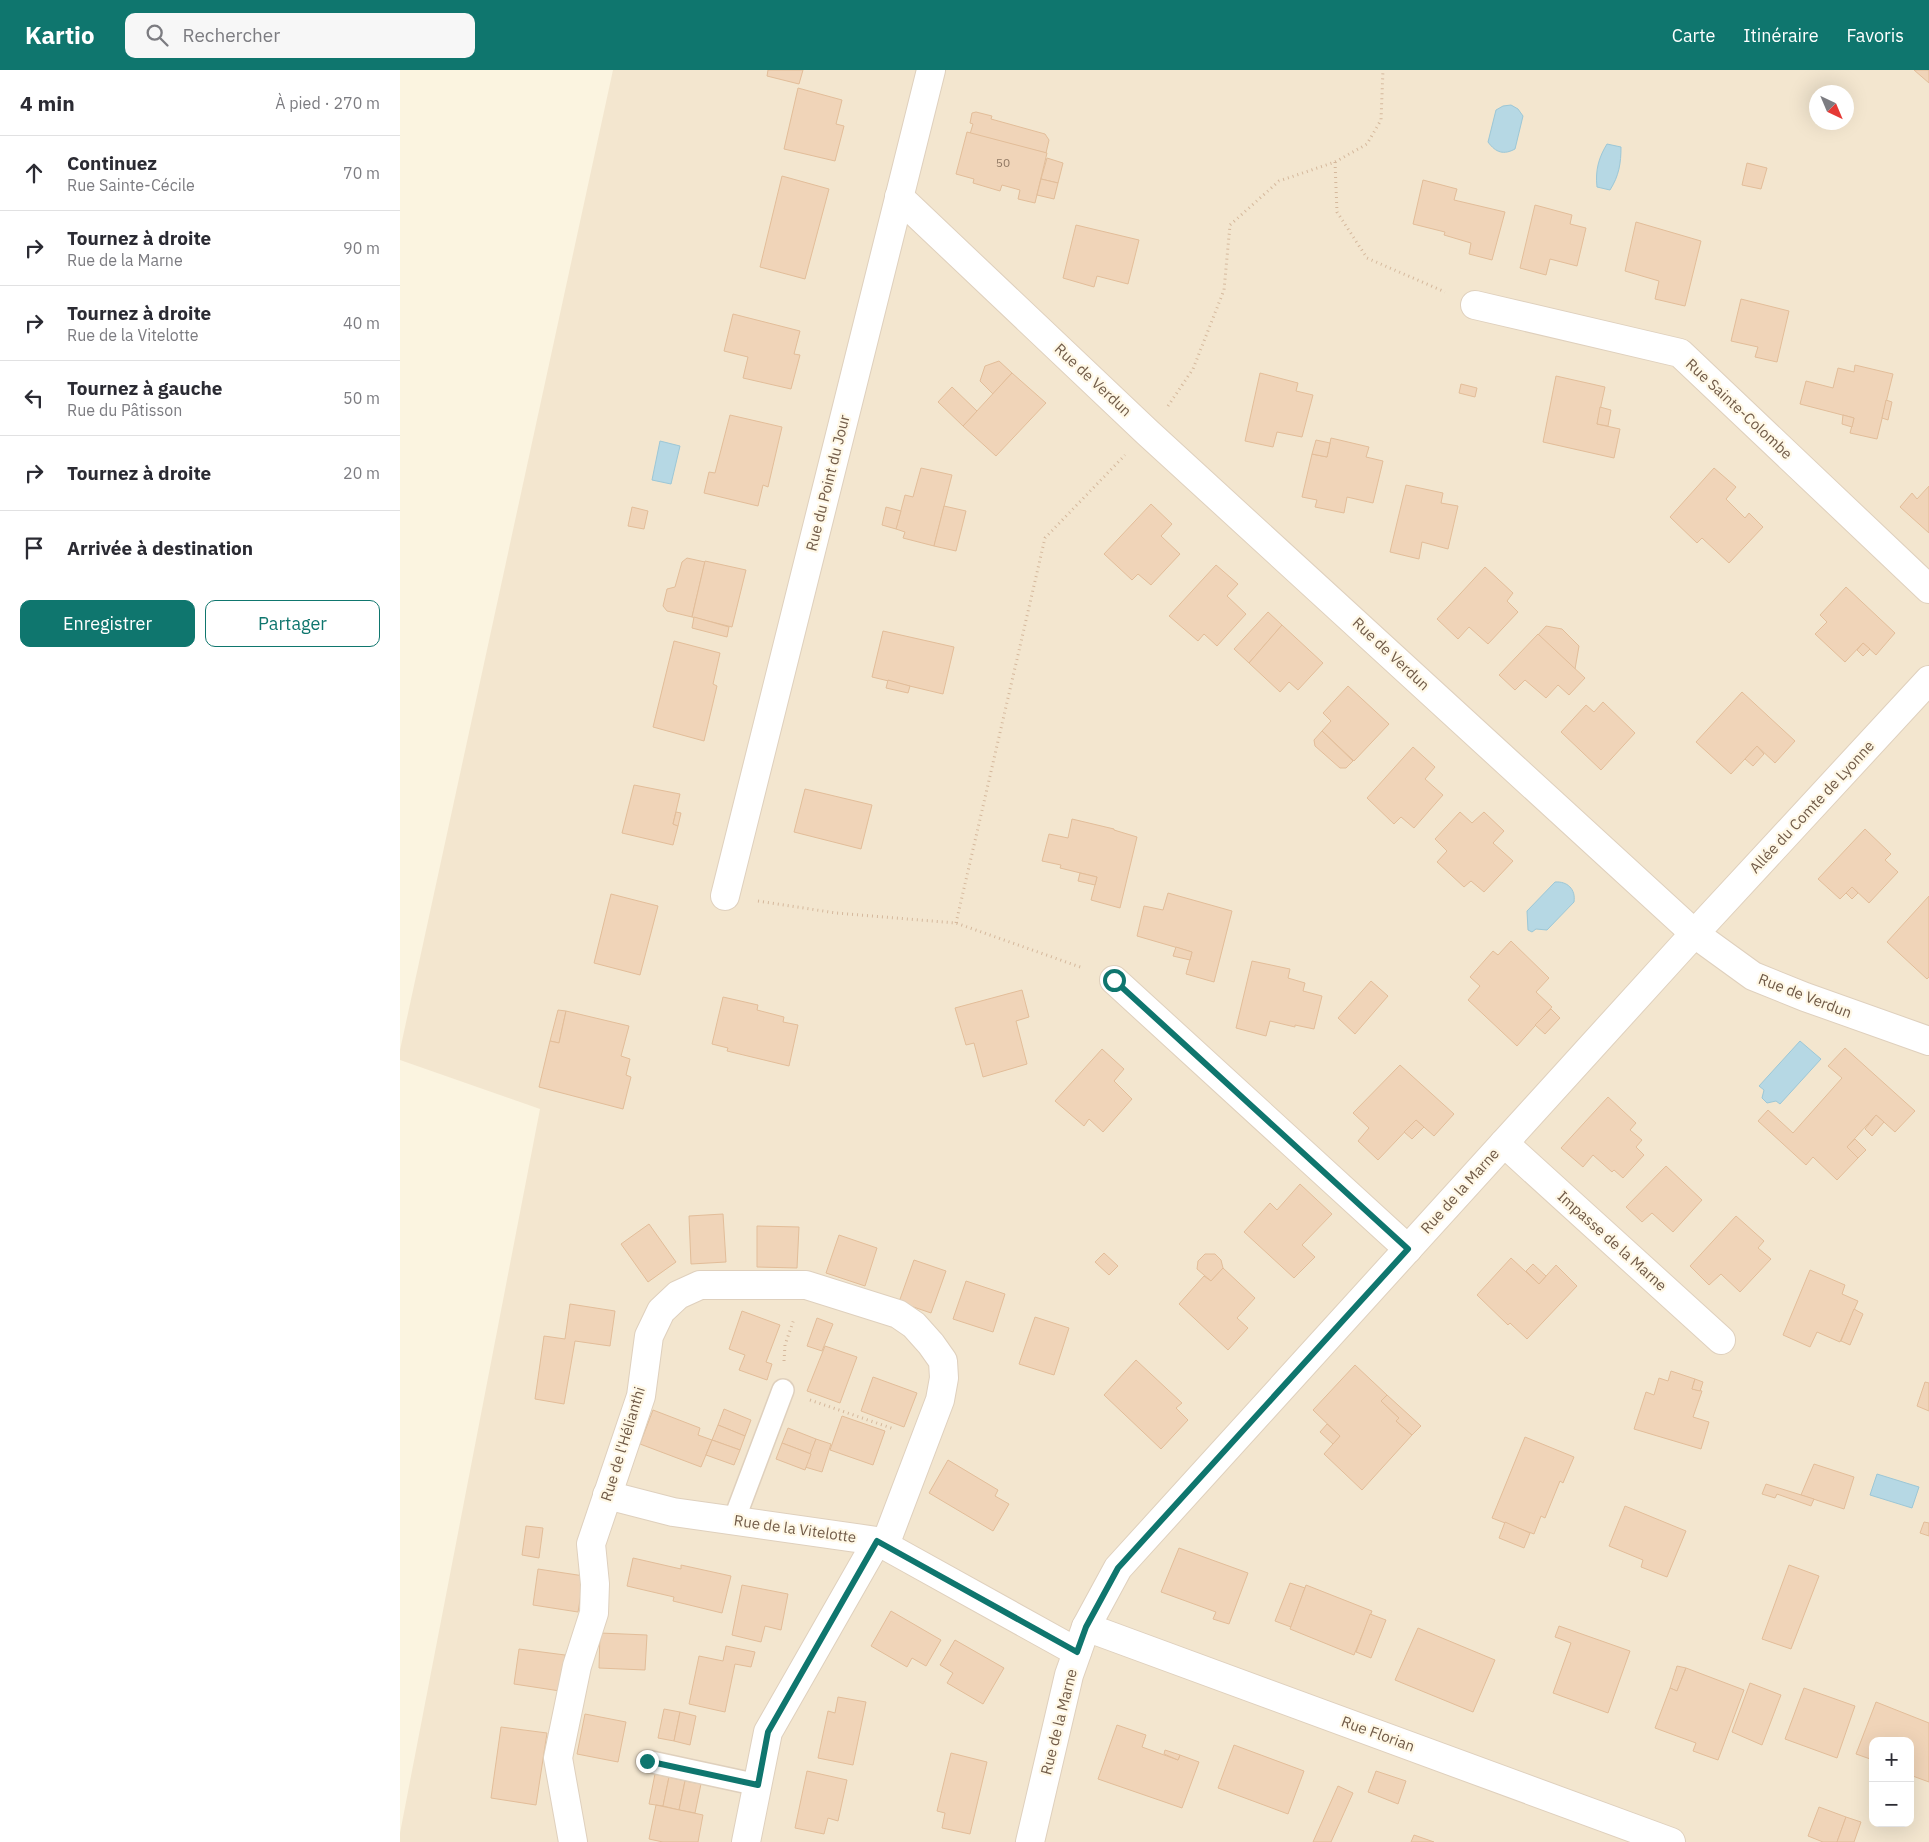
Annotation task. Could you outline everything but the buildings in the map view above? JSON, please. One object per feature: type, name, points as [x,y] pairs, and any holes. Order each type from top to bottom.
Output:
[{"type":"street","name":"Rue du Point du Jour","points":[[725,896],[931,70]]},
{"type":"street","name":"Rue de Verdun","points":[[899,197],[1147,432],[1695,934],[1753,976],[1805,997],[1929,1041]]},
{"type":"street","name":"Rue Sainte-Colombe","points":[[1475,305],[1680,353],[1929,589]]},
{"type":"street","name":"Allée du Comte de Lyonne","points":[[1695,934],[1929,680]]},
{"type":"street","name":"Rue de la Marne","points":[[1030,1842],[1069,1675],[1086,1627],[1118,1568],[1695,934]]},
{"type":"street","points":[[1114,980],[1408,1249]]},
{"type":"street","name":"Impasse de la Marne","points":[[1504,1143],[1720,1340]]},
{"type":"street","name":"Rue de l'Hélianthi","points":[[573,1842],[558,1758],[577,1666],[594,1613],[595,1584],[591,1544],[641,1396],[649,1336],[661,1311],[678,1295],[700,1285],[806,1285],[898,1314],[914,1326],[931,1344],[943,1361],[944,1378],[940,1400],[925,1440],[881,1543],[768,1732],[746,1842]]},
{"type":"street","name":"Rue de la Vitelotte","points":[[607,1495],[673,1512],[881,1543],[1077,1652]]},
{"type":"street","name":"Rue Florian","points":[[1086,1627],[1671,1842]]},
{"type":"lane","points":[[734,1520],[782,1390]]},
{"type":"lane","points":[[647,1761],[758,1785]]},
{"type":"path","points":[[1167,408],[1194,369],[1224,290],[1230,225],[1278,181],[1335,162],[1367,144],[1382,120],[1383,70]]},
{"type":"path","points":[[1335,162],[1337,212],[1366,258],[1475,305]]},
{"type":"path","points":[[956,923],[1045,538],[1129,451]]},
{"type":"path","points":[[725,896],[836,913],[956,923],[1114,980]]},
{"type":"path","points":[[806,1285],[785,1345],[782,1390],[925,1440]]},
{"type":"shaded area","points":[[613,70],[1929,70],[1929,1842],[400,1842],[400,1833],[540,1109],[400,1060],[400,1050]]},
{"type":"water","points":[[1511,105],[1518,109],[1523,116],[1515,149],[1500,152],[1494,149],[1488,142],[1496,110],[1503,106]]},
{"type":"water","points":[[1607,144],[1621,147],[1619,169],[1616,180],[1610,190],[1597,187],[1598,164]]},
{"type":"water","points":[[660,441],[680,446],[671,484],[652,480]]},
{"type":"water","points":[[1555,882],[1567,884],[1570,887],[1574,893],[1574,902],[1547,930],[1536,929],[1532,932],[1528,930],[1527,911]]},
{"type":"water","points":[[1800,1041],[1821,1059],[1780,1104],[1776,1101],[1767,1103],[1762,1098],[1764,1090],[1759,1086]]},
{"type":"water","points":[[1877,1474],[1919,1487],[1912,1508],[1870,1495]]},
{"type":"route","points":[[647,1761],[758,1785],[768,1732],[877,1541],[1077,1652],[1086,1627],[1118,1568],[1408,1249],[1114,980]]}]
